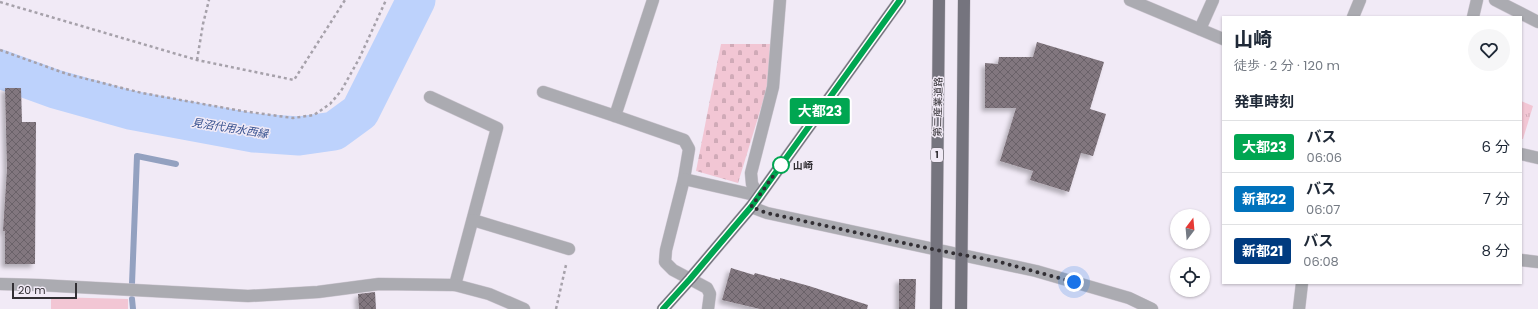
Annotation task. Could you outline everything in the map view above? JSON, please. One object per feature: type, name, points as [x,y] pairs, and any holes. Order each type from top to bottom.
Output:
[{"type":"main road","points":[[663,309],[751,207],[900,0]]},
{"type":"main road","name":"第二産業道路","points":[[936,309],[939,0]]},
{"type":"main road","points":[[962,309],[964,0]]},
{"type":"street","points":[[615,116],[653,0]]},
{"type":"street","points":[[759,196],[752,184],[751,173],[773,87],[780,0]]},
{"type":"street","points":[[1130,0],[1222,39]]},
{"type":"street","points":[[1200,29],[1213,0]]},
{"type":"street","points":[[1352,16],[1360,0]]},
{"type":"street","points":[[1473,16],[1477,0]]},
{"type":"street","points":[[1495,0],[1538,22]]},
{"type":"street","points":[[543,92],[684,140],[689,150],[684,179],[666,250],[665,262],[674,270],[707,288],[710,294],[712,308]]},
{"type":"street","points":[[430,97],[497,128],[455,285]]},
{"type":"street","points":[[1522,154],[1538,158]]},
{"type":"street","points":[[684,179],[759,196]]},
{"type":"street","points":[[751,207],[767,213],[1036,271],[1129,298],[1152,309]]},
{"type":"street","points":[[473,220],[569,249]]},
{"type":"street","points":[[1522,260],[1538,262]]},
{"type":"street","points":[[0,284],[248,296],[318,292],[379,284],[455,285],[489,294],[524,309]]},
{"type":"street","points":[[1299,309],[1302,284]]},
{"type":"path","points":[[197,60],[202,24],[209,0]]},
{"type":"path","points":[[0,2],[197,60],[294,80],[345,0]]},
{"type":"path","points":[[0,50],[67,74],[142,93],[242,111],[293,118],[314,115],[330,104],[341,91],[359,59],[386,0]]},
{"type":"path","points":[[556,309],[569,249]]},
{"type":"green space","points":[[721,44],[770,44],[768,85],[738,183],[696,171]]},
{"type":"green space","points":[[1522,101],[1533,106],[1522,139]]},
{"type":"green space","points":[[51,297],[128,299],[128,309],[51,309]]},
{"type":"building","points":[[1037,42],[1104,62],[1090,109],[1106,114],[1093,156],[1081,153],[1069,192],[1030,180],[1033,171],[1000,161],[1016,108],[985,108],[985,63],[998,64],[999,57],[1033,57]]},
{"type":"building","points":[[5,88],[21,88],[22,122],[36,122],[35,264],[5,264],[5,231],[3,231],[7,169]]},
{"type":"building","points":[[731,268],[754,275],[755,273],[780,280],[780,278],[809,286],[868,305],[867,309],[760,309],[722,300]]},
{"type":"building","points":[[899,279],[916,279],[915,309],[899,309]]},
{"type":"building","points":[[375,292],[376,309],[359,309],[358,294]]},
{"type":"waterway","name":"見沼代用水西縁","points":[[0,69],[55,89],[130,110],[254,133],[299,136],[334,131],[360,112],[416,0]]},
{"type":"waterway","points":[[132,284],[137,156],[176,164]]},
{"type":"waterway","points":[[132,299],[133,309]]},
{"type":"bus line","name":"大都23","points":[[663,309],[751,207],[900,0]]},
{"type":"place","name":"山崎","points":[[781,165]]},
{"type":"route","points":[[781,165],[751,207],[767,213],[936,250],[996,261],[1074,282]]}]
